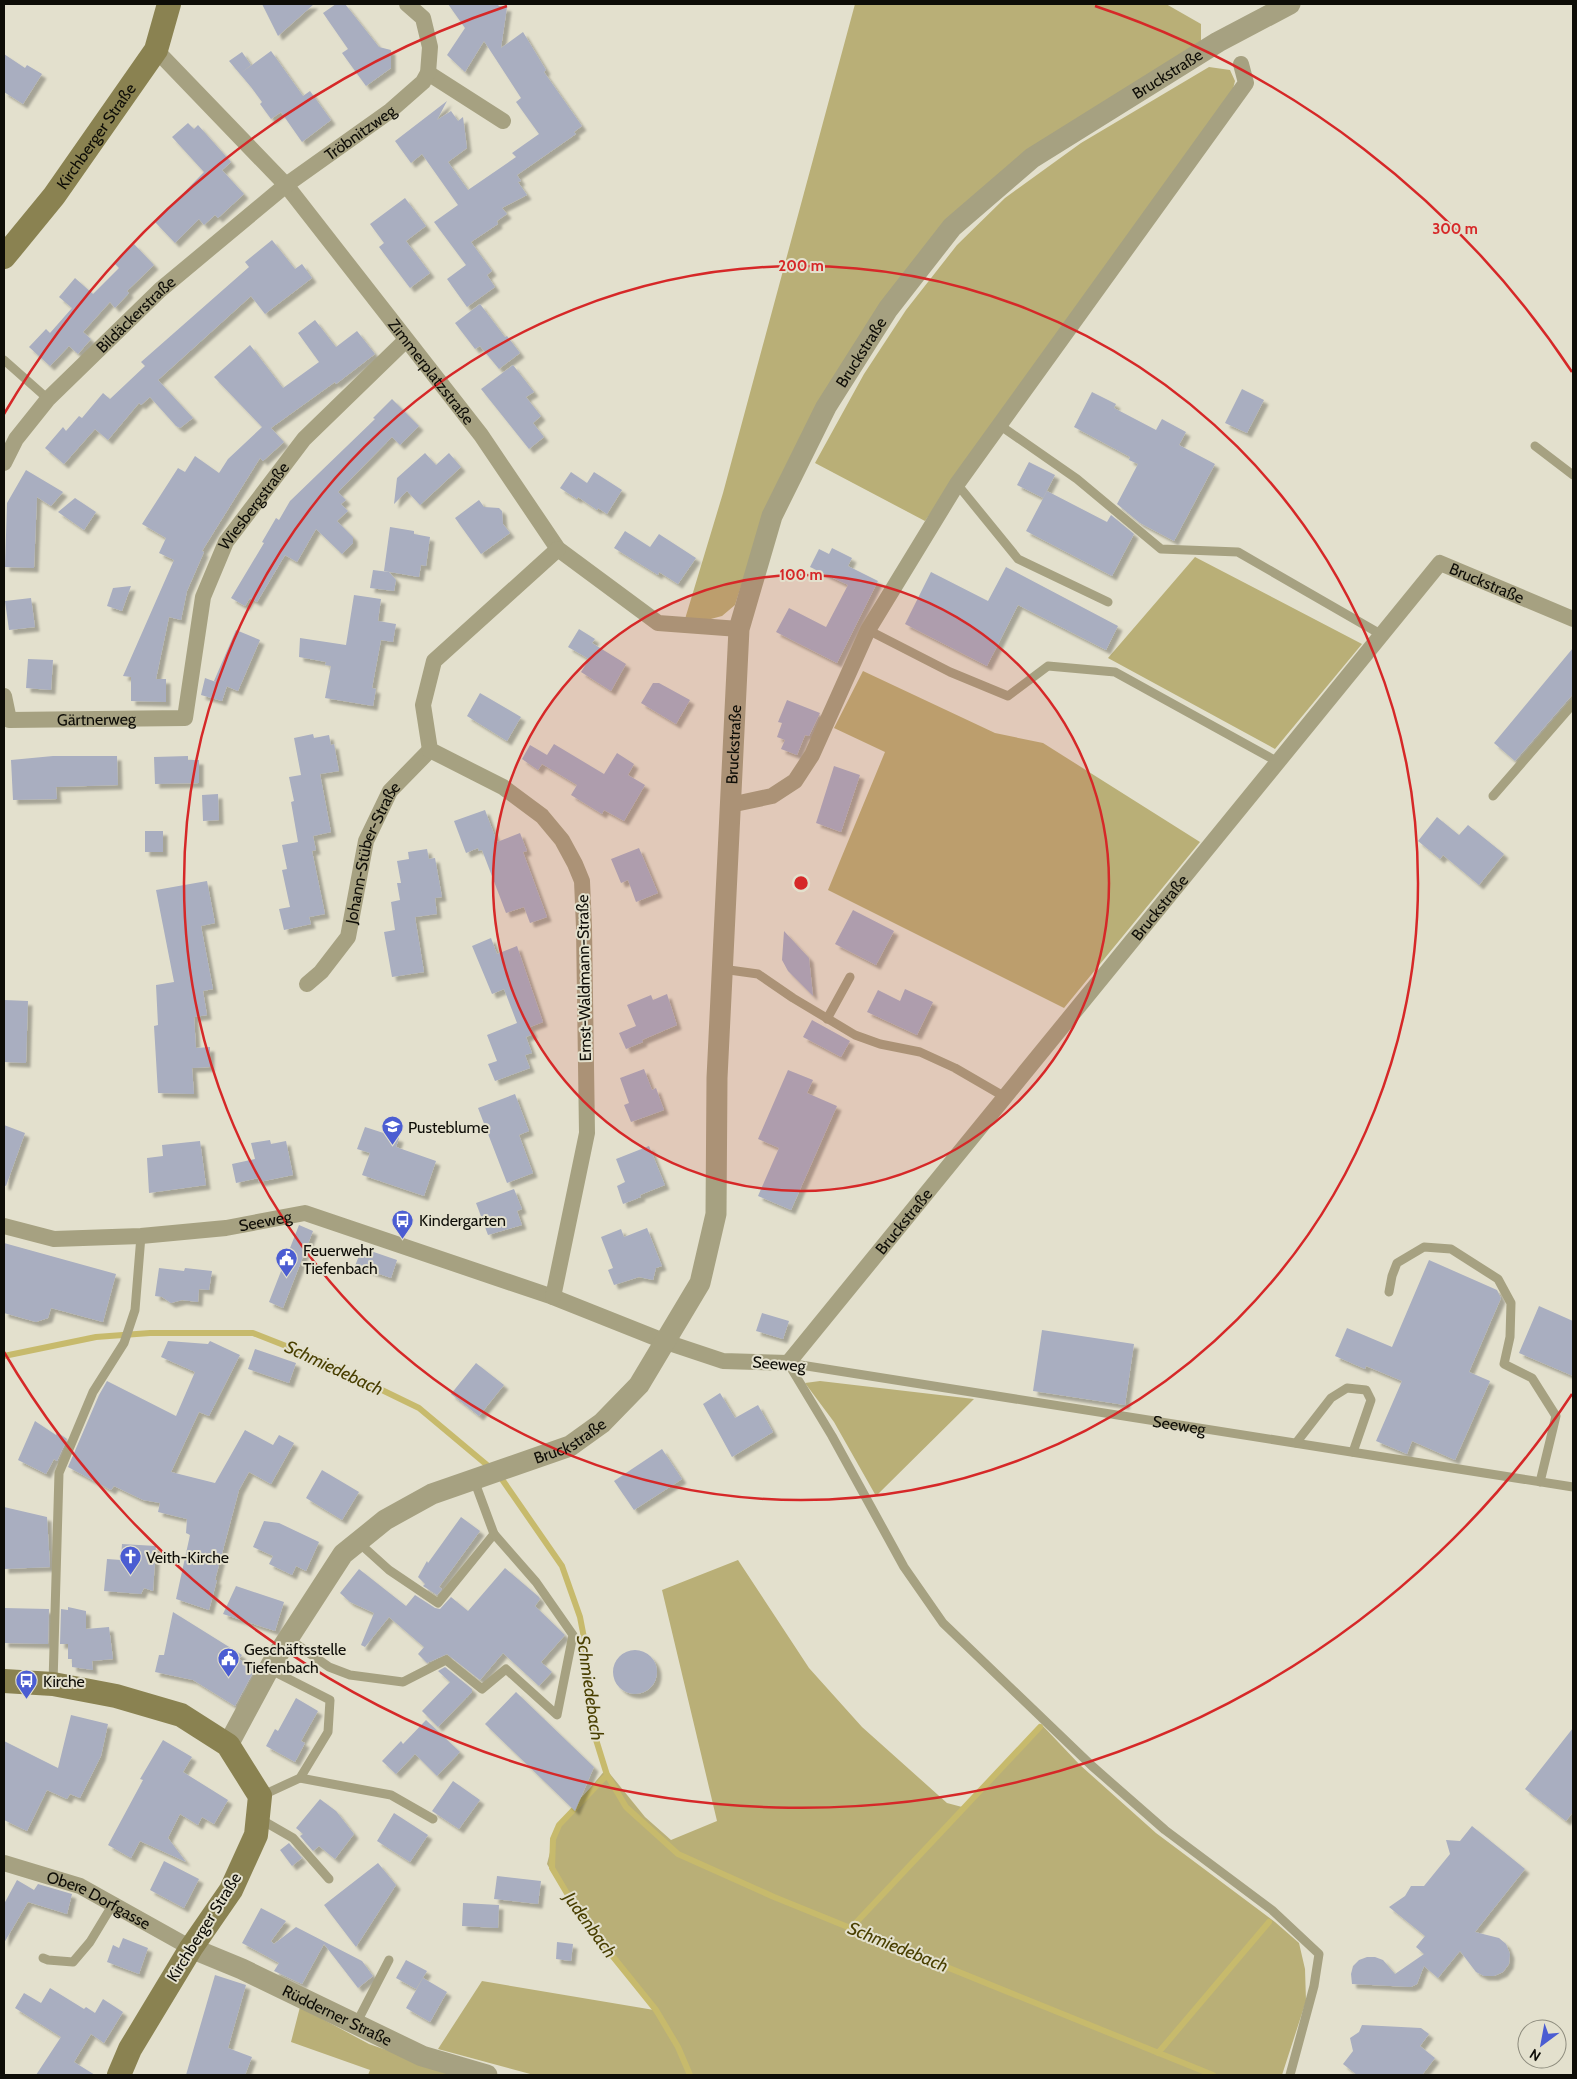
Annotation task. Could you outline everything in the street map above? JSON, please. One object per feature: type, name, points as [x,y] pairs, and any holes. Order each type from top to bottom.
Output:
[{"type":"main road","name":"Kirchberger Straße","points":[[4,257],[54,196],[156,50],[169,4]]},
{"type":"main road","points":[[4,1681],[53,1684],[116,1696],[181,1715],[228,1745],[259,1807]]},
{"type":"main road","name":"Kirchberger Straße","points":[[119,2075],[130,2049],[191,1948],[231,1890],[256,1835],[259,1807]]},
{"type":"street","points":[[407,4],[423,18],[430,47],[428,74],[503,121]]},
{"type":"street","name":"Bruckstraße","points":[[228,1745],[268,1669],[343,1554],[385,1520],[432,1494],[570,1446],[602,1423],[639,1385],[700,1283],[716,1214],[717,1078],[739,630],[772,516],[826,407],[888,310],[952,227],[1032,158],[1218,42],[1290,4]]},
{"type":"street","name":"Zimmerplatzstraße","points":[[156,50],[286,185],[481,435],[558,549],[658,623],[739,630]]},
{"type":"street","name":"Bruckstraße","points":[[730,805],[772,796],[795,781],[812,756],[868,630],[957,484],[998,424],[1246,83],[1241,64]]},
{"type":"street","name":"Tröbnitzweg","points":[[286,185],[390,111],[423,82],[428,74]]},
{"type":"street","name":"Bildäckerstraße","points":[[4,463],[16,439],[48,399],[160,290],[286,185]]},
{"type":"street","name":"Wiesbergstraße","points":[[185,718],[203,597],[226,542],[304,438],[406,340]]},
{"type":"street","points":[[430,750],[423,705],[434,662],[558,549]]},
{"type":"street","name":"Bruckstraße","points":[[788,1363],[1440,563],[1573,619]]},
{"type":"street","name":"Gärtnerweg","points":[[4,696],[9,720],[185,718]]},
{"type":"street","name":"Johann-Stüber-Straße","points":[[307,984],[321,972],[348,937],[366,841],[390,792],[430,750]]},
{"type":"street","name":"Ernst-Waldmann-Straße","points":[[430,750],[503,787],[542,816],[562,840],[582,881],[587,1133],[553,1297]]},
{"type":"street","name":"Seeweg","points":[[4,1226],[54,1239],[142,1236],[226,1228],[306,1213],[553,1297],[666,1342],[724,1361],[788,1363]]},
{"type":"street","name":"Obere Dorfgasse","points":[[4,1863],[80,1886],[191,1948]]},
{"type":"street","name":"Rüdderner Straße","points":[[191,1948],[242,1969],[422,2056],[487,2075]]},
{"type":"lane","points":[[4,360],[48,399]]},
{"type":"lane","points":[[998,424],[1077,479],[1161,549],[1238,552],[1382,635]]},
{"type":"lane","points":[[1535,446],[1573,475]]},
{"type":"lane","points":[[957,484],[1018,559],[1108,602]]},
{"type":"lane","points":[[868,630],[950,672],[1008,696],[1048,666],[1115,672],[1278,762]]},
{"type":"lane","points":[[1493,796],[1573,704]]},
{"type":"lane","points":[[722,969],[758,974],[855,1035],[880,1044],[920,1052],[956,1068],[1005,1097]]},
{"type":"lane","points":[[827,1019],[850,977]]},
{"type":"lane","points":[[53,1684],[59,1474],[93,1392],[124,1343],[135,1310],[142,1236]]},
{"type":"lane","points":[[1389,1292],[1392,1276],[1397,1264],[1424,1247],[1451,1249],[1498,1279],[1511,1303],[1510,1337],[1504,1364],[1532,1378],[1556,1416],[1540,1482]]},
{"type":"lane","points":[[788,1363],[832,1436],[904,1567],[943,1623],[1092,1766],[1164,1830],[1272,1910],[1319,1954],[1314,1986],[1290,2075]]},
{"type":"lane","name":"Seeweg","points":[[788,1363],[1573,1487]]},
{"type":"lane","points":[[1296,1443],[1331,1398],[1347,1388],[1366,1390],[1371,1400],[1353,1452]]},
{"type":"lane","points":[[288,1639],[329,1667],[359,1676],[402,1682],[446,1660],[482,1689],[506,1669],[557,1715],[573,1635],[536,1582],[494,1534],[477,1479]]},
{"type":"lane","points":[[358,1542],[389,1570],[438,1603],[494,1534]]},
{"type":"lane","points":[[268,1669],[330,1700],[328,1732],[300,1778],[259,1807],[293,1838],[328,1879]]},
{"type":"lane","points":[[300,1778],[391,1795],[433,1819]]},
{"type":"lane","points":[[42,1958],[74,1962],[90,1942],[113,1904]]},
{"type":"lane","points":[[356,2024],[389,1960]]},
{"type":"shaded area","points":[[855,4],[1166,4],[1201,24],[1201,51],[950,222],[764,514],[735,605],[722,616],[707,620],[685,619],[723,493]]},
{"type":"shaded area","points":[[1209,67],[1230,70],[1235,81],[1233,89],[925,521],[815,463],[864,374],[906,310],[957,245],[1005,198],[1081,143]]},
{"type":"shaded area","points":[[1195,557],[1362,644],[1275,749],[1108,658]]},
{"type":"shaded area","points":[[863,671],[995,733],[1043,743],[1200,842],[1064,1008],[828,890],[885,752],[834,728]]},
{"type":"shaded area","points":[[820,1381],[974,1399],[876,1496],[834,1422],[805,1383]]},
{"type":"shaded area","points":[[738,1560],[809,1668],[862,1727],[947,1803],[962,1807],[1041,1724],[1080,1765],[1156,1833],[1275,1922],[1299,1943],[1305,1969],[1306,2001],[1282,2075],[534,2075],[438,2049],[482,1981],[654,2010],[584,1926],[547,1864],[556,1829],[606,1769],[645,1817],[671,1840],[717,1821],[662,1590]]},
{"type":"shaded area","points":[[300,2007],[369,2044],[458,2075],[368,2075],[370,2070],[291,2042]]},
{"type":"building","points":[[262,4],[314,4],[278,36]]},
{"type":"building","points":[[336,4],[345,4],[379,47],[391,50],[391,68],[366,86],[342,53],[348,49],[323,13]]},
{"type":"building","points":[[448,4],[497,4],[507,7],[501,48],[523,32],[546,70],[544,72],[582,126],[574,132],[576,134],[517,175],[521,181],[518,182],[527,195],[502,208],[507,214],[497,221],[498,224],[471,242],[492,271],[487,275],[495,287],[467,307],[447,279],[466,265],[434,222],[458,205],[422,154],[411,163],[395,141],[447,101],[437,120],[451,111],[458,121],[463,117],[467,148],[448,162],[468,190],[516,157],[512,153],[539,134],[516,102],[521,98],[484,41],[465,72],[447,55],[465,28]]},
{"type":"building","points":[[271,51],[303,96],[310,91],[331,120],[302,142],[281,112],[271,119],[260,104],[262,102],[229,61],[242,52],[251,65],[241,73]]},
{"type":"building","points":[[4,54],[25,68],[27,65],[42,74],[23,104],[4,92]]},
{"type":"building","points":[[188,123],[194,129],[198,125],[231,162],[222,170],[244,194],[218,218],[215,215],[204,225],[199,219],[175,243],[155,222],[204,172],[172,137]]},
{"type":"building","points":[[405,198],[426,226],[406,241],[430,273],[410,288],[379,247],[384,243],[370,224]]},
{"type":"building","points":[[272,240],[295,269],[302,264],[312,278],[265,314],[251,296],[158,380],[193,418],[180,428],[150,397],[141,405],[139,403],[108,440],[95,429],[64,464],[45,448],[63,427],[66,431],[79,416],[82,418],[103,393],[110,399],[145,366],[141,362],[249,267],[245,262]]},
{"type":"building","points":[[134,244],[154,265],[127,291],[129,293],[115,308],[110,302],[83,332],[91,339],[78,354],[69,346],[50,366],[29,347],[46,329],[50,333],[72,308],[59,297],[75,278],[93,294],[119,268],[114,263]]},
{"type":"building","points":[[480,304],[505,337],[507,336],[520,353],[499,369],[480,346],[475,349],[455,323]]},
{"type":"building","points":[[315,320],[336,347],[357,331],[375,354],[336,384],[335,382],[271,428],[284,442],[263,461],[260,458],[202,551],[204,552],[187,591],[181,620],[169,617],[156,679],[166,679],[166,702],[131,701],[131,677],[123,676],[174,560],[159,553],[166,538],[142,524],[178,468],[185,472],[195,456],[219,473],[228,459],[262,427],[214,377],[250,345],[283,388],[319,362],[298,333]]},
{"type":"building","points":[[513,365],[534,392],[526,397],[541,416],[533,423],[544,437],[529,449],[481,389]]},
{"type":"building","points":[[1242,389],[1264,400],[1247,433],[1225,423]]},
{"type":"building","points":[[1092,392],[1116,404],[1114,408],[1156,430],[1162,419],[1186,432],[1179,445],[1215,464],[1174,541],[1140,523],[1117,504],[1138,464],[1129,460],[1130,457],[1074,427]]},
{"type":"building","points":[[392,399],[419,426],[400,445],[392,437],[338,492],[346,500],[341,504],[348,511],[337,521],[353,537],[353,543],[342,554],[316,529],[297,562],[285,555],[257,602],[250,598],[245,606],[231,598],[264,543],[262,542],[276,518],[279,520],[290,501],[375,419],[373,418]]},
{"type":"building","points":[[425,453],[436,465],[449,453],[461,467],[420,505],[407,491],[394,504],[397,478]]},
{"type":"building","points":[[1029,462],[1055,475],[1043,498],[1017,485]]},
{"type":"building","points":[[26,470],[63,492],[51,506],[37,497],[34,568],[5,567],[7,503]]},
{"type":"building","points":[[571,472],[587,483],[594,472],[622,490],[607,514],[560,488]]},
{"type":"building","points":[[1047,491],[1107,522],[1111,515],[1134,534],[1112,576],[1026,531]]},
{"type":"building","points":[[75,498],[96,512],[84,530],[58,512]]},
{"type":"building","points":[[479,500],[484,507],[499,508],[502,511],[503,524],[510,533],[481,554],[455,518]]},
{"type":"building","points":[[390,527],[414,531],[414,534],[430,537],[426,566],[421,565],[419,577],[384,571]]},
{"type":"building","points":[[625,531],[650,547],[659,534],[696,558],[678,584],[659,572],[658,575],[614,548]]},
{"type":"building","points":[[832,548],[852,558],[848,566],[878,581],[837,663],[776,632],[789,608],[826,627],[848,585],[810,567],[819,549],[829,554]]},
{"type":"building","points":[[1006,567],[1118,626],[1106,650],[1018,605],[987,666],[905,624],[931,572],[988,601]]},
{"type":"building","points":[[373,570],[389,572],[396,580],[394,591],[370,588]]},
{"type":"building","points":[[131,586],[122,611],[107,606],[113,588]]},
{"type":"building","points":[[354,595],[381,599],[378,621],[396,624],[393,642],[381,640],[372,688],[376,689],[373,706],[325,698],[331,666],[325,665],[326,662],[299,657],[300,638],[346,645]]},
{"type":"building","points":[[31,598],[35,627],[9,630],[5,601]]},
{"type":"building","points":[[579,629],[595,639],[592,643],[626,664],[611,691],[581,672],[589,659],[568,647]]},
{"type":"building","points":[[236,630],[260,640],[238,691],[214,681]]},
{"type":"building","points":[[1573,648],[1573,694],[1515,761],[1494,743]]},
{"type":"building","points":[[28,659],[53,660],[51,690],[26,688]]},
{"type":"building","points":[[205,678],[227,686],[222,701],[201,695]]},
{"type":"building","points":[[653,683],[659,683],[690,700],[676,724],[641,703]]},
{"type":"building","points":[[480,693],[521,717],[507,741],[467,716]]},
{"type":"building","points":[[787,700],[820,713],[809,736],[805,735],[797,755],[781,749],[785,740],[777,737],[782,723],[778,722]]},
{"type":"building","points":[[313,734],[314,738],[329,735],[331,745],[334,744],[339,771],[320,774],[331,832],[313,836],[316,850],[312,851],[325,914],[309,917],[311,924],[284,930],[279,909],[290,907],[282,870],[287,869],[282,845],[298,842],[291,802],[294,801],[289,777],[301,775],[294,738]]},
{"type":"building","points":[[554,744],[604,774],[617,753],[634,764],[628,775],[645,785],[624,821],[604,810],[602,814],[571,795],[577,785],[542,764],[538,770],[522,759],[530,745],[547,755]]},
{"type":"building","points":[[53,756],[117,756],[118,785],[56,787],[57,799],[13,800],[11,760]]},
{"type":"building","points":[[188,756],[188,760],[199,760],[199,783],[155,784],[154,757]]},
{"type":"building","points":[[834,766],[860,775],[841,832],[816,823]]},
{"type":"building","points":[[218,794],[219,820],[203,821],[202,795]]},
{"type":"building","points":[[485,810],[497,842],[520,833],[527,851],[523,852],[547,917],[530,923],[524,907],[506,913],[482,850],[479,851],[478,848],[466,853],[454,821]]},
{"type":"building","points":[[1437,817],[1459,835],[1468,825],[1504,854],[1479,885],[1443,855],[1440,859],[1418,841]]},
{"type":"building","points":[[145,831],[163,831],[163,852],[145,852]]},
{"type":"building","points":[[639,848],[658,893],[636,902],[628,880],[621,883],[611,859]]},
{"type":"building","points":[[427,849],[429,859],[435,858],[442,897],[435,898],[437,914],[415,917],[424,972],[392,977],[384,932],[395,930],[391,902],[400,900],[397,883],[401,883],[397,861],[409,859],[408,852]]},
{"type":"building","points":[[207,881],[215,923],[201,926],[213,989],[203,991],[207,1015],[194,1017],[196,1048],[210,1047],[210,1067],[192,1068],[194,1094],[158,1093],[154,1026],[158,1025],[156,985],[174,982],[156,890]]},
{"type":"building","points":[[853,910],[894,931],[876,965],[835,944]]},
{"type":"building","points":[[784,931],[809,958],[813,996],[788,971],[782,960]]},
{"type":"building","points":[[491,938],[497,954],[517,946],[543,1022],[530,1027],[533,1034],[526,1037],[532,1053],[525,1055],[530,1068],[495,1081],[488,1064],[497,1061],[487,1035],[517,1023],[504,989],[492,994],[472,946]]},
{"type":"building","points":[[905,989],[933,1002],[917,1035],[867,1012],[878,990],[900,1001]]},
{"type":"building","points":[[667,994],[677,1025],[642,1040],[643,1042],[626,1049],[619,1033],[636,1026],[627,1005],[651,995],[653,1000]]},
{"type":"building","points":[[4,1000],[28,1001],[26,1063],[4,1062]]},
{"type":"building","points":[[812,1020],[850,1041],[841,1057],[803,1037]]},
{"type":"building","points":[[644,1069],[652,1090],[656,1088],[664,1110],[631,1122],[624,1105],[629,1103],[620,1078]]},
{"type":"building","points":[[788,1070],[813,1080],[807,1093],[837,1106],[791,1210],[758,1196],[779,1148],[758,1139]]},
{"type":"building","points":[[515,1094],[529,1131],[519,1135],[533,1173],[507,1183],[478,1108]]},
{"type":"building","points":[[4,1125],[25,1133],[6,1186],[4,1185]]},
{"type":"building","points":[[365,1127],[399,1138],[396,1147],[436,1161],[424,1196],[362,1175],[370,1153],[357,1149]]},
{"type":"building","points":[[270,1140],[271,1144],[286,1141],[293,1175],[259,1182],[258,1178],[236,1183],[232,1164],[255,1159],[251,1143]]},
{"type":"building","points":[[200,1141],[206,1185],[149,1193],[147,1158],[163,1156],[162,1145]]},
{"type":"building","points":[[649,1146],[665,1185],[623,1204],[617,1186],[625,1182],[616,1159]]},
{"type":"building","points":[[514,1189],[522,1209],[517,1211],[522,1225],[488,1235],[476,1203]]},
{"type":"building","name":"Feuerwehr Tiefenbach","points":[[299,1225],[313,1231],[283,1308],[269,1302]]},
{"type":"building","points":[[647,1228],[662,1266],[656,1268],[653,1280],[639,1277],[614,1285],[608,1270],[613,1268],[601,1237],[621,1229],[624,1237]]},
{"type":"building","points":[[4,1243],[116,1274],[103,1322],[51,1308],[48,1318],[36,1322],[4,1313]]},
{"type":"building","points":[[362,1248],[397,1260],[391,1278],[355,1266]]},
{"type":"building","points":[[1429,1260],[1497,1290],[1501,1298],[1469,1372],[1490,1381],[1455,1460],[1412,1441],[1407,1454],[1376,1441],[1402,1381],[1366,1366],[1365,1369],[1335,1356],[1347,1328],[1392,1347]]},
{"type":"building","points":[[159,1268],[184,1271],[185,1268],[212,1271],[209,1290],[199,1289],[198,1302],[182,1300],[171,1303],[162,1297],[155,1296]]},
{"type":"building","points":[[1539,1306],[1573,1321],[1573,1376],[1519,1353]]},
{"type":"building","points":[[762,1313],[789,1321],[783,1339],[756,1331]]},
{"type":"building","points":[[1042,1330],[1134,1344],[1125,1405],[1033,1391]]},
{"type":"building","points":[[168,1341],[208,1344],[210,1341],[240,1355],[209,1416],[199,1412],[171,1472],[215,1483],[245,1430],[273,1445],[279,1435],[294,1443],[271,1484],[249,1472],[239,1490],[209,1610],[176,1599],[190,1535],[186,1533],[187,1519],[158,1512],[160,1503],[143,1500],[114,1486],[111,1490],[68,1467],[99,1395],[107,1381],[176,1416],[195,1372],[161,1357]]},
{"type":"building","points":[[255,1349],[296,1363],[289,1383],[248,1369]]},
{"type":"building","points":[[476,1363],[504,1385],[479,1416],[451,1394]]},
{"type":"building","points":[[720,1393],[735,1418],[758,1405],[773,1432],[732,1457],[703,1404]]},
{"type":"building","points":[[35,1421],[56,1435],[57,1432],[67,1439],[57,1461],[54,1459],[46,1474],[18,1460]]},
{"type":"building","points":[[662,1449],[682,1479],[634,1510],[614,1481]]},
{"type":"building","points":[[322,1470],[359,1492],[342,1520],[306,1498]]},
{"type":"building","points":[[4,1507],[47,1517],[50,1567],[4,1569]]},
{"type":"building","points":[[461,1517],[480,1531],[439,1587],[442,1589],[437,1595],[423,1586],[425,1584],[418,1577],[427,1561],[428,1563]]},
{"type":"building","points":[[264,1521],[279,1523],[319,1542],[306,1571],[296,1566],[292,1575],[269,1564],[273,1556],[253,1547]]},
{"type":"building","name":"Veith-Kirche","points":[[122,1544],[156,1546],[153,1591],[144,1588],[141,1594],[104,1591],[107,1559],[121,1560]]},
{"type":"building","points":[[505,1568],[539,1597],[540,1599],[535,1606],[565,1635],[541,1662],[552,1672],[539,1686],[503,1653],[480,1680],[447,1654],[427,1663],[418,1654],[424,1647],[389,1617],[365,1647],[361,1645],[374,1613],[350,1602],[340,1593],[359,1569],[406,1606],[415,1595],[435,1608],[440,1609],[451,1597],[468,1611]]},
{"type":"building","points":[[236,1586],[284,1602],[275,1631],[223,1614]]},
{"type":"building","points":[[68,1607],[86,1611],[86,1629],[109,1627],[113,1659],[92,1661],[93,1670],[72,1667],[72,1659],[68,1659],[68,1644],[60,1644],[61,1609],[68,1610]]},
{"type":"building","points":[[4,1608],[49,1609],[48,1644],[4,1643]]},
{"type":"building","points":[[173,1612],[242,1655],[239,1659],[255,1669],[235,1706],[193,1680],[155,1672],[159,1655],[164,1655]]},
{"type":"building","points":[[635,1650],[647,1654],[653,1660],[657,1672],[653,1684],[647,1690],[635,1694],[623,1690],[617,1684],[613,1672],[617,1660],[623,1654]]},
{"type":"building","points":[[445,1667],[472,1689],[472,1692],[438,1727],[422,1711],[450,1682],[438,1671]]},
{"type":"building","points":[[516,1692],[594,1767],[575,1811],[485,1724]]},
{"type":"building","points":[[296,1698],[318,1711],[301,1741],[305,1743],[295,1762],[266,1746],[275,1729],[278,1731]]},
{"type":"building","points":[[71,1715],[108,1724],[101,1756],[80,1798],[70,1794],[67,1799],[47,1790],[27,1831],[4,1820],[4,1741],[58,1768]]},
{"type":"building","points":[[426,1720],[460,1752],[437,1776],[415,1754],[396,1774],[382,1761],[401,1741],[403,1744]]},
{"type":"building","points":[[1573,1728],[1573,1812],[1566,1821],[1525,1789]]},
{"type":"building","points":[[163,1740],[192,1757],[183,1772],[228,1800],[214,1824],[202,1817],[198,1825],[180,1814],[168,1838],[186,1862],[140,1841],[131,1858],[108,1845],[143,1780],[140,1779]]},
{"type":"building","points":[[453,1781],[480,1800],[459,1829],[432,1811]]},
{"type":"building","points":[[320,1799],[336,1811],[354,1834],[335,1859],[319,1846],[313,1851],[300,1836],[303,1834],[296,1828]]},
{"type":"building","points":[[394,1813],[428,1835],[410,1862],[377,1841]]},
{"type":"building","points":[[1472,1826],[1525,1869],[1475,1932],[1499,1938],[1506,1944],[1510,1954],[1509,1964],[1503,1972],[1494,1976],[1484,1976],[1476,1972],[1460,1951],[1438,1978],[1424,1966],[1417,1984],[1411,1987],[1352,1984],[1351,1974],[1353,1966],[1359,1960],[1375,1957],[1383,1960],[1395,1974],[1424,1954],[1416,1947],[1425,1936],[1389,1907],[1405,1896],[1411,1886],[1424,1886],[1450,1854],[1446,1840],[1460,1841]]},
{"type":"building","points":[[289,1843],[302,1858],[292,1866],[280,1850]]},
{"type":"building","points":[[164,1861],[199,1879],[184,1908],[150,1890]]},
{"type":"building","points":[[378,1863],[396,1885],[356,1947],[324,1905]]},
{"type":"building","points":[[497,1876],[541,1881],[538,1904],[494,1899]]},
{"type":"building","points":[[17,1880],[34,1890],[38,1884],[72,1894],[67,1914],[28,1902],[4,1943],[4,1904]]},
{"type":"building","points":[[463,1903],[499,1905],[498,1928],[462,1926]]},
{"type":"building","points":[[261,1908],[286,1921],[271,1941],[274,1944],[296,1927],[362,1961],[373,1976],[358,1988],[324,1944],[302,1984],[274,1971],[279,1963],[242,1943]]},
{"type":"building","points":[[123,1938],[148,1948],[139,1974],[107,1962],[113,1945],[119,1948]]},
{"type":"building","points":[[557,1942],[573,1944],[571,1961],[556,1959]]},
{"type":"building","points":[[406,1960],[427,1971],[416,1989],[396,1978]]},
{"type":"building","points":[[215,1975],[246,1985],[228,2048],[252,2057],[245,2075],[186,2075]]},
{"type":"building","points":[[423,1978],[447,1992],[430,2022],[406,2008]]},
{"type":"building","points":[[50,1988],[84,2009],[86,2007],[95,2013],[103,1999],[123,2012],[104,2043],[91,2034],[74,2062],[95,2075],[36,2075],[61,2037],[15,2008],[24,1993],[41,2003]]},
{"type":"building","points":[[1362,2025],[1421,2028],[1429,2034],[1420,2046],[1435,2058],[1422,2075],[1357,2075],[1343,2064],[1353,2051],[1350,2038],[1359,2032]]},
{"type":"waterway","name":"Schmiedebach","points":[[4,1356],[96,1337],[150,1333],[253,1333],[314,1357],[419,1408],[499,1475],[562,1566],[580,1617],[585,1643],[587,1688],[593,1730],[607,1775],[626,1807],[678,1854],[774,1897],[1213,2075]]},
{"type":"waterway","points":[[851,1928],[1040,1727]]},
{"type":"waterway","name":"Judenbach","points":[[607,1775],[559,1825],[553,1839],[552,1868],[581,1917],[656,2010],[678,2047],[690,2075]]},
{"type":"waterway","points":[[1158,2053],[1269,1922]]},
{"type":"place","name":"Pusteblume","points":[[392,1146]]},
{"type":"place","name":"Kindergarten","points":[[403,1239]]},
{"type":"place","name":"Feuerwehr Tiefenbach","points":[[287,1278]]},
{"type":"place","name":"Veith-Kirche","points":[[130,1576]]},
{"type":"place","name":"Geschäftsstelle Tiefenbach","points":[[228,1677]]},
{"type":"place","name":"Kirche","points":[[27,1700]]}]
